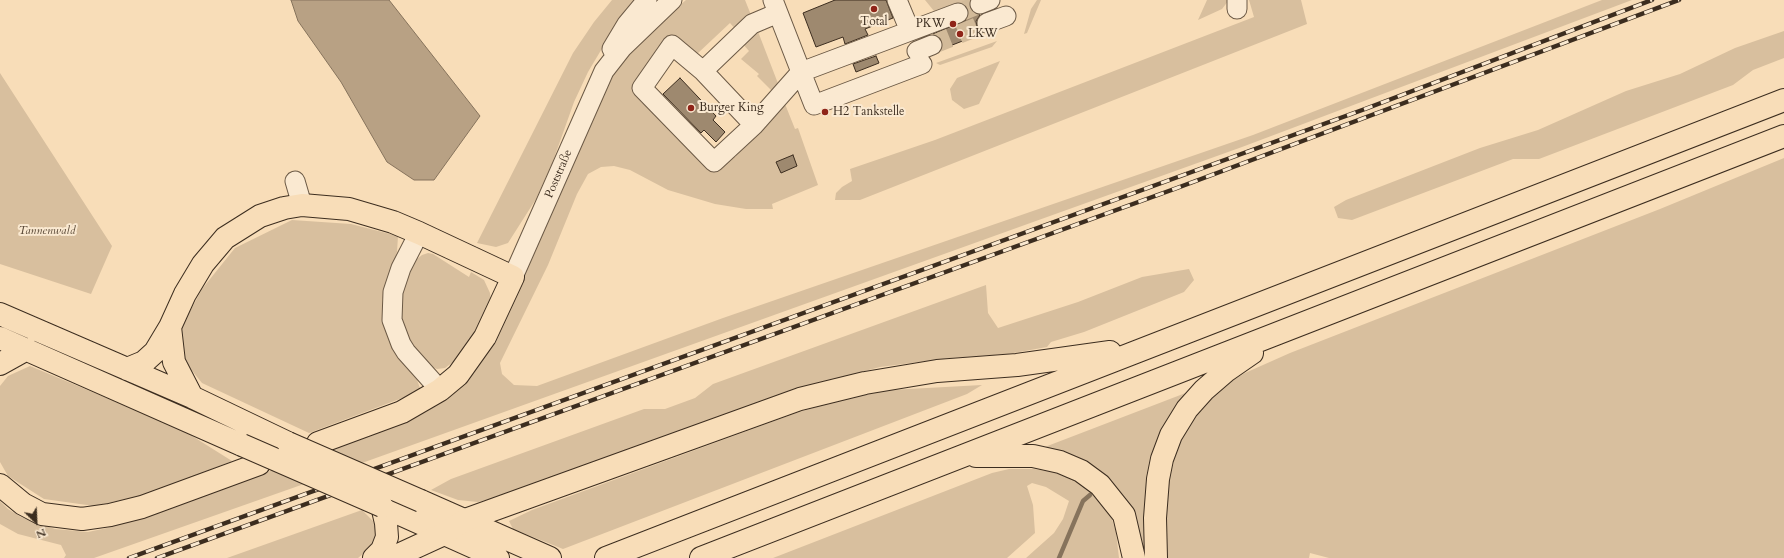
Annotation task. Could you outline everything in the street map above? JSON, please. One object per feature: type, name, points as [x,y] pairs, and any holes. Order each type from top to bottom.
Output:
[{"type":"main road","points":[[606,558],[1145,347],[1784,100]]},
{"type":"main road","points":[[700,558],[1784,136]]},
{"type":"main road","points":[[127,369],[144,362],[154,352],[170,327],[185,294],[203,264],[225,238],[260,216],[284,208],[302,205],[349,209],[393,222],[513,277],[485,338],[458,375],[440,390],[402,412],[318,443]]},
{"type":"main road","points":[[0,314],[192,397],[270,434],[550,558]]},
{"type":"main road","points":[[170,327],[174,362],[192,397]]},
{"type":"main road","points":[[1156,558],[1158,480],[1162,459],[1171,435],[1186,409],[1204,390],[1226,371],[1283,332]]},
{"type":"main road","points":[[0,338],[493,556]]},
{"type":"main road","points":[[392,558],[444,534],[465,520],[800,399],[865,383],[937,371],[1017,364],[1145,347]]},
{"type":"main road","points":[[0,364],[27,349]]},
{"type":"main road","points":[[965,456],[1033,456],[1060,462],[1081,471],[1100,485],[1124,515],[1134,558]]},
{"type":"main road","points":[[0,485],[23,504],[42,514],[82,519],[110,515],[142,507],[259,464]]},
{"type":"main road","points":[[374,558],[382,550],[387,537],[382,506]]},
{"type":"street","name":"Poststraße","points":[[513,277],[604,71],[607,59],[627,24],[647,0]]},
{"type":"street","name":"Poststraße","points":[[604,71],[622,48],[672,0]]},
{"type":"street","points":[[897,0],[910,31]]},
{"type":"street","points":[[703,71],[752,24],[776,4],[814,105],[924,53]]},
{"type":"street","points":[[754,125],[703,71],[672,45],[642,88],[714,162],[754,125],[801,72],[958,13]]},
{"type":"street","points":[[987,23],[1006,16]]},
{"type":"street","points":[[295,181],[302,205]]},
{"type":"street","points":[[419,233],[400,268],[393,292],[392,320],[401,344],[406,352],[440,390]]},
{"type":"green space","points":[[612,0],[636,0],[616,25],[588,72],[574,102],[553,161],[536,199],[508,243],[496,247],[477,243],[573,53],[594,22]]},
{"type":"green space","points":[[686,0],[745,0],[751,15],[736,30],[730,23],[697,54],[683,45],[635,93],[705,165],[731,154],[735,157],[785,104],[795,129],[798,128],[818,185],[772,204],[773,209],[746,209],[715,204],[668,190],[630,170],[614,166],[601,167],[588,174],[577,194],[548,265],[500,363],[502,374],[514,385],[537,386],[723,318],[1253,135],[1602,0],[1632,0],[1242,147],[362,463],[331,449],[426,412],[455,391],[477,367],[497,336],[612,75],[635,43]]},
{"type":"green space","points":[[925,0],[966,0],[934,11]]},
{"type":"green space","points":[[1037,0],[1041,0],[1027,33],[1024,34],[1031,9]]},
{"type":"green space","points":[[1207,0],[1229,0],[1222,9],[1198,20]]},
{"type":"green space","points":[[1249,0],[1301,0],[1307,24],[860,200],[835,200],[836,193],[852,181],[850,169],[935,140],[1254,17]]},
{"type":"green space","points":[[757,29],[779,86],[773,92],[757,76],[759,74],[741,59],[749,51],[742,43]]},
{"type":"green space","points":[[1784,31],[1784,58],[1753,70],[1733,85],[1539,159],[1513,159],[1352,220],[1338,218],[1334,207],[1346,200],[1480,148],[1538,130],[1626,91],[1680,74],[1735,48]]},
{"type":"green space","points":[[997,41],[992,47],[940,65],[936,63]]},
{"type":"green space","points":[[1000,61],[979,104],[964,109],[952,100],[950,89],[957,78]]},
{"type":"green space","name":"Tannenwald","points":[[0,73],[112,246],[91,294],[0,264]]},
{"type":"green space","points":[[1784,158],[1784,558],[1329,558],[1310,553],[1309,558],[1164,558],[1163,520],[1170,460],[1190,416],[1221,387],[1245,373],[1290,353],[1660,209]]},
{"type":"green space","points":[[292,220],[351,224],[398,236],[397,252],[382,301],[391,344],[416,377],[421,391],[309,433],[202,383],[184,361],[181,328],[202,289],[235,248]]},
{"type":"green space","points":[[428,253],[433,254],[469,277],[471,272],[484,280],[490,293],[491,301],[479,328],[457,359],[445,368],[437,369],[425,364],[401,327],[402,283],[417,259]]},
{"type":"green space","points":[[1189,269],[1194,280],[1184,292],[1084,332],[1051,342],[1047,347],[1008,354],[951,358],[880,367],[801,388],[498,497],[478,502],[458,500],[431,490],[451,479],[644,409],[665,409],[695,398],[713,384],[986,285],[988,313],[998,328],[1078,302],[1142,277]]},
{"type":"green space","points":[[30,366],[181,429],[232,461],[148,494],[94,506],[44,499],[8,476],[0,462],[0,386],[8,376]]},
{"type":"green space","points":[[982,385],[967,394],[563,549],[513,529],[509,521],[532,510],[796,413],[840,400],[890,390]]},
{"type":"green space","points":[[1196,389],[1183,403],[1148,558],[1143,558],[1134,521],[1037,450]]},
{"type":"green space","points":[[1009,469],[1034,469],[1061,473],[1084,485],[1098,497],[1111,516],[1116,532],[1119,558],[1026,558],[1054,533],[1063,519],[1069,501],[1046,487],[1032,483],[1027,486],[1033,505],[1035,533],[1007,558],[773,558],[992,473]]},
{"type":"green space","points":[[273,470],[304,484],[94,558],[64,558],[66,555],[61,545],[18,534],[0,524],[0,501],[8,509],[21,517],[55,529],[88,532],[107,528]]},
{"type":"green space","points":[[362,510],[373,521],[376,529],[375,540],[370,548],[358,558],[227,558]]},
{"type":"shaded area","points":[[291,0],[389,0],[480,116],[434,180],[414,180],[387,162],[341,82],[298,21]]},
{"type":"building","points":[[835,0],[886,0],[893,18],[865,29],[868,35],[845,44],[843,37],[816,47],[803,13]]},
{"type":"building","name":"LKW","points":[[969,3],[973,12],[980,15],[976,21],[977,26],[983,33],[942,49],[942,41],[938,36],[933,34],[966,20],[969,14],[965,4]]},
{"type":"building","points":[[876,56],[879,63],[856,72],[853,64]]},
{"type":"building","name":"Burger King","points":[[680,78],[716,116],[713,120],[725,132],[716,142],[704,130],[701,133],[663,94]]},
{"type":"building","points":[[793,155],[797,166],[781,173],[776,162]]},
{"type":"waterway","points":[[1059,558],[1083,501],[1090,495]]},
{"type":"tunnel","points":[[958,13],[980,4]]},
{"type":"tunnel","points":[[932,45],[987,23]]},
{"type":"railway","points":[[129,558],[1365,109],[1652,0]]},
{"type":"railway","points":[[157,558],[1177,188],[1679,0]]},
{"type":"place","name":"Total","points":[[874,9]]},
{"type":"place","name":"PKW","points":[[953,24]]},
{"type":"place","name":"LKW","points":[[960,34]]},
{"type":"place","name":"Burger King","points":[[691,108]]},
{"type":"place","name":"H2 Tankstelle","points":[[825,112]]}]
